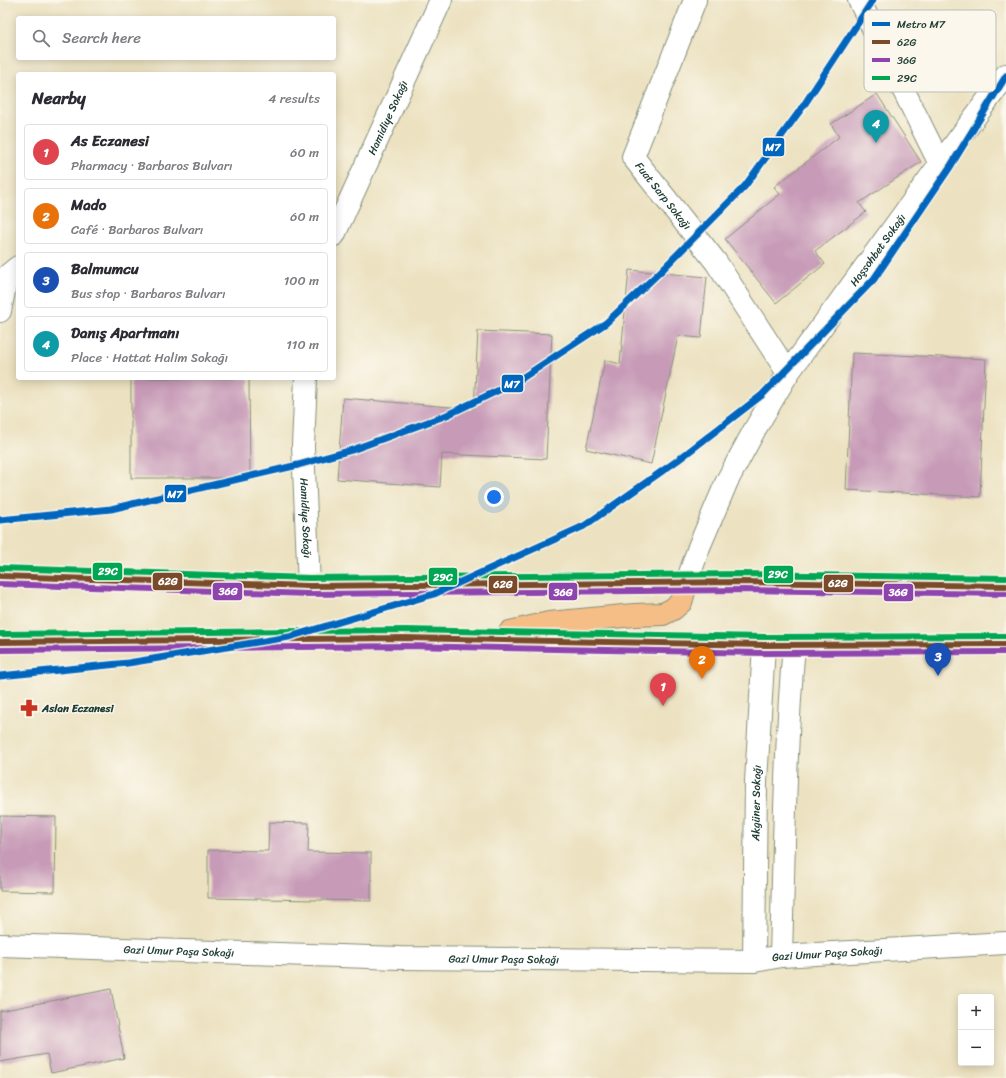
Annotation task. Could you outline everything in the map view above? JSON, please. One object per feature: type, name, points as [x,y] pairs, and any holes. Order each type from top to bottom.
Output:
[{"type":"main road","points":[[0,576],[309,586],[744,582],[1006,586]]},
{"type":"main road","points":[[477,639],[549,623],[663,614],[673,609],[681,602],[686,582]]},
{"type":"main road","points":[[0,642],[406,638],[764,645],[1006,644]]},
{"type":"street","name":"Hamidiye Sokağı","points":[[336,231],[441,0]]},
{"type":"street","name":"Fuat Sarp Sokağı","points":[[695,0],[633,156],[716,262],[788,373]]},
{"type":"street","points":[[860,0],[865,10]]},
{"type":"street","name":"Hoşsohbet Sokağı","points":[[996,88],[1006,75]]},
{"type":"street","points":[[905,92],[940,164]]},
{"type":"street","name":"Hoşsohbet Sokağı","points":[[686,582],[727,481],[788,373],[993,92]]},
{"type":"street","points":[[0,311],[7,276],[16,269]]},
{"type":"street","name":"Hamidiye Sokağı","points":[[306,380],[303,446],[309,586]]},
{"type":"street","name":"Akgüner Sokağı","points":[[754,960],[756,782],[764,645]]},
{"type":"street","points":[[781,956],[785,781],[794,645]]},
{"type":"street","points":[[756,782],[785,781]]},
{"type":"street","name":"Gazi Umur Paşa Sokağı","points":[[0,945],[400,958],[754,960],[781,956],[1006,943]]},
{"type":"building","points":[[877,94],[921,162],[859,203],[866,212],[815,251],[825,264],[776,303],[725,239],[780,194],[774,187],[839,137],[831,124]]},
{"type":"building","points":[[629,270],[707,277],[701,338],[678,336],[651,464],[586,449],[605,360],[620,364]]},
{"type":"building","points":[[478,331],[552,334],[546,459],[442,454],[440,487],[337,479],[343,398],[474,409]]},
{"type":"building","points":[[852,353],[986,359],[980,497],[846,490]]},
{"type":"building","points":[[131,380],[249,380],[250,478],[131,478]]},
{"type":"building","points":[[0,816],[56,817],[55,892],[0,891]]},
{"type":"building","points":[[269,822],[309,823],[308,852],[371,853],[371,901],[208,898],[208,850],[268,851]]},
{"type":"building","points":[[111,989],[124,1058],[51,1073],[47,1054],[0,1062],[0,1011]]},
{"type":"metro line","name":"M7","points":[[866,10],[873,0]]},
{"type":"metro line","name":"M7","points":[[0,520],[111,509],[298,465],[352,450],[447,415],[516,382],[606,323],[661,271],[745,186],[804,105],[864,14]]},
{"type":"metro line","name":"M7","points":[[0,676],[128,663],[289,637],[434,594],[584,526],[678,460],[762,395],[874,279],[950,167],[1006,76]]},
{"type":"transit line","name":"29C","points":[[0,568],[309,578],[744,574],[1006,578]]},
{"type":"transit line","name":"62G","points":[[0,576],[309,586],[744,582],[1006,586]]},
{"type":"transit line","name":"36G","points":[[0,584],[309,594],[744,590],[1006,594]]},
{"type":"transit line","name":"29C","points":[[0,634],[406,630],[764,637],[1006,636]]},
{"type":"transit line","name":"62G","points":[[0,642],[406,638],[764,645],[1006,644]]},
{"type":"transit line","name":"36G","points":[[0,650],[406,646],[764,653],[1006,652]]},
{"type":"place","name":"Danış Apartmanı","points":[[876,143]]},
{"type":"place","name":"Balmumcu","points":[[938,676]]},
{"type":"place","name":"Mado","points":[[702,679]]},
{"type":"place","name":"As Eczanesi","points":[[663,706]]},
{"type":"place","name":"Aslan Eczanesi","points":[[29,708]]}]
